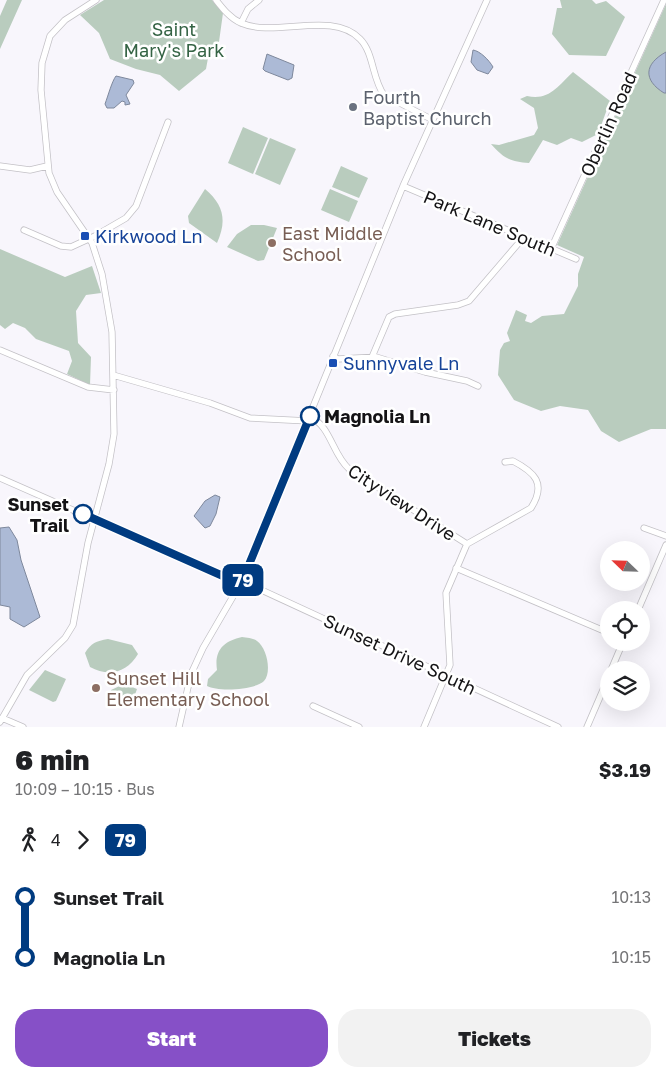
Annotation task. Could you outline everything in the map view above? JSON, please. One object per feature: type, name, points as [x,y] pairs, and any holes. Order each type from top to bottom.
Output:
[{"type":"street","points":[[23,727],[1,720],[27,675],[65,638],[73,625],[93,518],[109,464],[115,424],[110,316],[99,260],[90,239],[57,192],[47,166],[41,90],[44,52],[50,36],[59,24],[96,0]]},
{"type":"street","points":[[216,0],[230,16],[241,23],[258,27],[328,26],[354,34],[364,44],[384,95],[433,120]]},
{"type":"street","points":[[241,23],[248,9],[259,0]]},
{"type":"street","points":[[179,727],[187,686],[196,664],[242,582],[403,186],[487,0]]},
{"type":"street","name":"Oberlin Road","points":[[551,248],[664,0]]},
{"type":"street","points":[[24,230],[66,247],[90,239],[126,218],[136,206],[168,122]]},
{"type":"street","points":[[0,166],[30,170],[47,166]]},
{"type":"street","name":"Park Lane South","points":[[403,186],[576,259]]},
{"type":"street","points":[[372,357],[389,317],[395,314],[458,305],[469,301],[523,238]]},
{"type":"street","points":[[0,350],[88,387],[114,390]]},
{"type":"street","points":[[333,356],[338,359],[372,357],[441,376],[467,381],[478,386]]},
{"type":"street","points":[[113,375],[210,403],[250,418],[309,419]]},
{"type":"street","name":"Cityview Drive","points":[[309,419],[322,424],[340,461],[349,469],[468,544],[508,519],[531,508],[535,502],[537,484],[533,473],[513,461],[505,462]]},
{"type":"street","name":"Sunset Drive South","points":[[0,478],[242,582],[558,727]]},
{"type":"street","points":[[644,528],[666,536]]},
{"type":"street","points":[[424,727],[451,660],[446,600],[447,587],[468,544]]},
{"type":"street","points":[[642,601],[666,545]]},
{"type":"street","points":[[456,568],[600,629]]},
{"type":"street","points":[[587,727],[600,697]]},
{"type":"street","points":[[313,706],[359,727]]},
{"type":"green space","points":[[7,0],[22,0],[0,49],[0,16]]},
{"type":"green space","name":"Saint Mary's Park","points":[[104,0],[212,0],[223,13],[218,49],[208,58],[206,69],[179,91],[160,75],[136,69],[110,59],[99,33],[80,15]]},
{"type":"green space","points":[[560,0],[592,0],[596,4],[606,1],[625,17],[606,56],[569,55],[552,34],[557,8],[562,8]]},
{"type":"green space","points":[[666,4],[666,429],[651,429],[619,442],[601,431],[588,410],[560,406],[541,411],[514,400],[498,375],[500,350],[504,343],[510,341],[507,333],[516,310],[527,315],[525,321],[531,323],[542,316],[564,314],[578,286],[578,274],[584,257],[557,245]]},
{"type":"green space","points":[[573,72],[610,101],[598,134],[582,142],[571,138],[557,145],[543,140],[529,163],[517,162],[495,149],[491,144],[499,145],[534,135],[538,128],[534,108],[520,99],[527,96],[541,96],[553,91]]},
{"type":"green space","points":[[243,127],[268,138],[253,174],[228,163]]},
{"type":"green space","points":[[270,138],[296,149],[280,185],[255,174]]},
{"type":"green space","points":[[341,166],[368,178],[359,198],[332,187]]},
{"type":"green space","points":[[205,189],[216,201],[222,214],[222,228],[217,243],[189,223],[188,216]]},
{"type":"green space","points":[[330,189],[358,201],[349,222],[321,210]]},
{"type":"green space","points":[[251,225],[277,228],[264,260],[258,261],[227,247],[237,234]]},
{"type":"green space","points":[[0,249],[65,277],[92,266],[101,293],[86,295],[76,311],[78,343],[91,357],[90,385],[67,374],[72,361],[69,351],[36,339],[25,328],[13,323],[5,329],[0,325]]},
{"type":"green space","points":[[242,637],[256,640],[266,654],[268,672],[264,681],[253,686],[236,689],[219,689],[207,686],[208,679],[217,670],[216,663],[219,652],[225,644]]},
{"type":"green space","points":[[108,639],[132,645],[138,654],[123,669],[104,672],[90,667],[85,653],[94,643]]},
{"type":"green space","points":[[45,670],[66,679],[56,701],[53,702],[29,690]]},
{"type":"green space","points":[[124,684],[137,689],[132,703],[110,696],[111,690]]},
{"type":"water","points":[[473,50],[484,56],[493,67],[488,74],[477,70],[471,62]]},
{"type":"water","points":[[666,52],[666,93],[664,93],[652,83],[649,72],[653,62]]},
{"type":"water","points":[[267,54],[294,65],[292,78],[288,80],[265,71],[263,69]]},
{"type":"water","points":[[116,76],[133,80],[134,83],[126,95],[130,104],[125,105],[125,102],[122,101],[114,108],[107,108],[105,104]]},
{"type":"water","points":[[215,495],[220,497],[216,514],[210,526],[205,528],[194,516],[205,501]]},
{"type":"water","points":[[9,527],[17,540],[21,560],[40,617],[24,627],[10,619],[10,607],[0,605],[0,528]]},
{"type":"bus line","name":"79","points":[[83,514],[241,584],[310,416]]},
{"type":"place","name":"Fourth Baptist Church","points":[[353,107]]},
{"type":"place","name":"Kirkwood Ln","points":[[85,236]]},
{"type":"place","name":"East Middle School","points":[[272,243]]},
{"type":"place","name":"Sunnyvale Ln","points":[[333,363]]},
{"type":"place","name":"Magnolia Ln","points":[[310,416]]},
{"type":"place","name":"Sunset Trail","points":[[83,514]]},
{"type":"place","name":"Sunset Hill Elementary School","points":[[96,688]]}]
